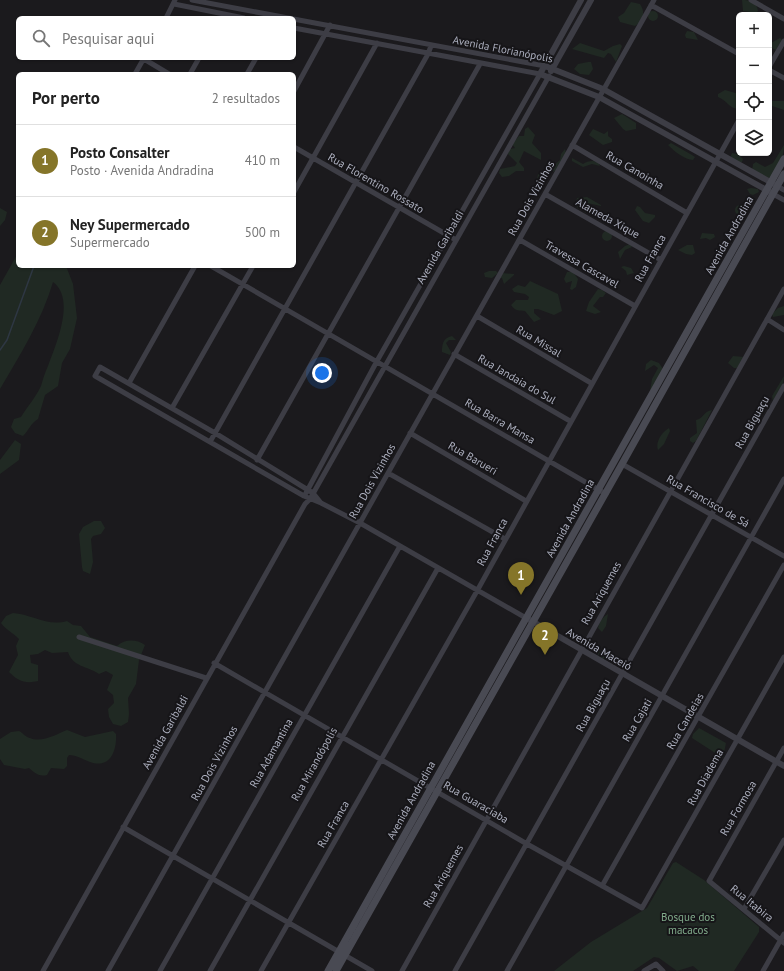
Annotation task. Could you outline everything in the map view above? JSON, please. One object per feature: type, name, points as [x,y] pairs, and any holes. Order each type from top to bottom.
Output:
[{"type":"main road","name":"Avenida Andradina","points":[[328,971],[342,954],[438,791],[606,494],[677,358],[774,184],[784,159]]},
{"type":"main road","name":"Avenida Andradina","points":[[774,184],[784,174]]},
{"type":"main road","name":"Avenida Andradina","points":[[336,971],[342,954],[431,787],[598,489],[677,358]]},
{"type":"street","name":"Avenida Florianópolis","points":[[192,0],[280,16]]},
{"type":"street","name":"Avenida Garibaldi","points":[[304,496],[377,361],[581,0]]},
{"type":"street","name":"Avenida Garibaldi","points":[[43,971],[214,663],[305,504],[310,499],[592,0]]},
{"type":"street","points":[[751,0],[784,19]]},
{"type":"street","points":[[167,16],[175,2],[223,16]]},
{"type":"street","points":[[652,2],[736,52]]},
{"type":"street","name":"Rua Dois Vizinhos","points":[[108,971],[174,856],[264,692],[454,354],[520,240],[652,2]]},
{"type":"street","name":"Avenida Florianópolis","points":[[296,19],[431,46],[553,68],[603,89],[784,190]]},
{"type":"street","points":[[296,88],[327,34],[330,25]]},
{"type":"street","name":"Avenida Florianópolis","points":[[296,28],[480,64],[540,74]]},
{"type":"street","points":[[772,62],[784,41]]},
{"type":"street","points":[[296,188],[377,43]]},
{"type":"street","points":[[210,442],[428,54],[431,46]]},
{"type":"street","points":[[136,72],[143,60]]},
{"type":"street","points":[[146,60],[167,72]]},
{"type":"street","points":[[191,72],[198,60]]},
{"type":"street","points":[[248,72],[255,60]]},
{"type":"street","points":[[257,460],[480,64]]},
{"type":"street","points":[[772,72],[784,78]]},
{"type":"street","points":[[540,74],[549,76],[599,97],[784,200]]},
{"type":"street","name":"Rua Franca","points":[[261,971],[477,591],[591,383],[736,125]]},
{"type":"street","name":"Rua Canoinha","points":[[572,145],[688,212]]},
{"type":"street","name":"Rua Florentino Rossato","points":[[296,148],[456,240]]},
{"type":"street","name":"Alameda Xique","points":[[545,194],[661,260]]},
{"type":"street","name":"Travessa Cascavel","points":[[520,240],[635,306]]},
{"type":"street","points":[[194,268],[129,383],[215,433],[313,493]]},
{"type":"street","points":[[214,268],[377,361]]},
{"type":"street","points":[[172,408],[252,268]]},
{"type":"street","name":"Rua Ariquemes","points":[[402,971],[784,289]]},
{"type":"street","name":"Rua Missal","points":[[477,316],[591,383]]},
{"type":"street","points":[[767,320],[784,330]]},
{"type":"street","name":"Rua Jandaia do Sul","points":[[454,354],[570,421]]},
{"type":"street","name":"Rua Barra Mansa","points":[[377,361],[606,494]]},
{"type":"street","name":"Avenida Maceió","points":[[129,383],[100,367],[95,376],[304,496],[360,523],[784,766]]},
{"type":"street","name":"Rua Biguaçu","points":[[455,971],[784,386]]},
{"type":"street","name":"Rua Barueri","points":[[410,433],[526,501]]},
{"type":"street","name":"Rua Francisco de Sá","points":[[622,464],[784,556]]},
{"type":"street","points":[[388,473],[505,540]]},
{"type":"street","name":"Rua Cajati","points":[[507,971],[784,479]]},
{"type":"street","name":"Avenida Maceió","points":[[313,493],[321,503]]},
{"type":"street","points":[[304,496],[305,504]]},
{"type":"street","name":"Rua Adamantina","points":[[160,971],[400,546]]},
{"type":"street","name":"Rua Candeias","points":[[602,886],[784,565]]},
{"type":"street","name":"Rua Mirandópolis","points":[[210,971],[438,568]]},
{"type":"street","points":[[79,637],[206,678]]},
{"type":"street","name":"Rua Diadema","points":[[644,907],[784,657]]},
{"type":"street","name":"Rua Guaraciaba","points":[[214,663],[639,908],[644,907]]},
{"type":"street","name":"Rua Formosa","points":[[709,879],[784,748]]},
{"type":"street","points":[[123,827],[372,971]]},
{"type":"street","points":[[744,910],[784,840]]},
{"type":"street","name":"Rua Itabira","points":[[709,879],[710,882],[782,941]]},
{"type":"street","points":[[763,971],[782,941],[784,934]]},
{"type":"street","points":[[644,971],[656,964],[663,971]]},
{"type":"green space","points":[[742,0],[753,2],[758,11],[750,12],[743,11]]},
{"type":"green space","points":[[631,2],[640,4],[643,11],[642,19],[635,26],[620,22],[618,17],[624,13]]},
{"type":"green space","points":[[651,11],[655,11],[657,12],[657,20],[651,21],[648,18],[648,14]]},
{"type":"green space","points":[[687,31],[694,32],[698,40],[686,38],[685,35]]},
{"type":"green space","points":[[780,38],[782,40],[776,50],[772,48],[772,42]]},
{"type":"green space","points":[[580,43],[604,51],[620,44],[622,46],[616,62],[611,54],[608,53],[604,58],[572,49]]},
{"type":"green space","points":[[591,62],[593,69],[589,75],[580,74],[574,69],[578,64]]},
{"type":"green space","points":[[725,90],[736,93],[736,109],[718,97],[718,94]]},
{"type":"green space","points":[[772,101],[784,101],[784,110],[772,106]]},
{"type":"green space","points":[[622,114],[636,123],[636,129],[626,131],[623,129],[614,118]]},
{"type":"green space","points":[[528,127],[535,135],[532,143],[541,153],[541,160],[524,151],[519,162],[524,168],[524,171],[516,171],[509,176],[502,177],[499,173],[500,169],[515,166],[517,163],[507,153],[510,149],[515,148],[512,144],[519,136],[524,136],[525,129]]},
{"type":"green space","points":[[593,129],[604,134],[608,131],[608,136],[612,139],[612,142],[603,145],[589,135]]},
{"type":"green space","points":[[671,143],[695,157],[693,160],[683,157],[676,152],[668,145]]},
{"type":"green space","points":[[784,145],[780,163],[773,175],[769,178],[752,171],[753,164],[756,162],[765,167],[773,163]]},
{"type":"green space","points":[[565,149],[566,153],[556,170],[553,172],[554,165],[560,160],[561,154]]},
{"type":"green space","points":[[732,153],[736,154],[736,156],[740,156],[743,159],[742,162],[738,163],[730,158]]},
{"type":"green space","points":[[572,158],[583,164],[590,161],[596,161],[600,166],[592,164],[583,167],[572,161]]},
{"type":"green space","points":[[538,174],[545,178],[546,182],[535,190]]},
{"type":"green space","points":[[747,189],[758,189],[759,192],[753,195],[750,194]]},
{"type":"green space","points":[[587,197],[601,206],[587,203],[583,208],[587,211],[586,213],[575,206],[577,198]]},
{"type":"green space","points":[[738,205],[742,205],[744,206],[744,214],[738,215],[735,212],[735,208]]},
{"type":"green space","points":[[637,206],[640,207],[645,213],[655,215],[655,217],[649,223],[643,221],[635,210]]},
{"type":"green space","points":[[0,208],[7,212],[5,220],[0,226]]},
{"type":"green space","points":[[605,231],[609,231],[611,232],[611,240],[605,241],[602,238],[602,234]]},
{"type":"green space","points":[[702,233],[714,234],[715,237],[710,240],[706,238],[700,239]]},
{"type":"green space","points":[[630,244],[632,247],[625,250],[620,259],[618,252]]},
{"type":"green space","points":[[687,245],[693,245],[695,253],[692,255],[686,254],[678,250]]},
{"type":"green space","points":[[16,257],[16,268],[67,268],[73,284],[77,318],[70,349],[62,363],[58,386],[45,395],[38,419],[23,436],[15,433],[11,427],[14,419],[21,417],[41,386],[59,334],[64,310],[63,299],[60,290],[53,282],[37,324],[0,389],[0,285]]},
{"type":"green space","points":[[624,266],[631,268],[634,273],[627,275],[626,271],[621,267]]},
{"type":"green space","points":[[496,271],[498,273],[492,278],[485,277],[484,273]]},
{"type":"green space","points":[[567,272],[573,272],[578,279],[576,287],[572,290],[570,289],[572,281],[566,283],[564,279]]},
{"type":"green space","points":[[502,273],[514,275],[504,284],[502,278],[500,278]]},
{"type":"green space","points":[[530,281],[558,294],[562,311],[554,315],[534,309],[534,313],[541,319],[534,322],[525,311],[514,309],[511,305],[516,300],[528,300],[529,297],[525,294],[514,292],[512,289],[518,285],[525,287]]},
{"type":"green space","points":[[598,289],[606,293],[603,297],[600,297],[593,306],[601,312],[595,314],[586,311],[589,302]]},
{"type":"green space","points":[[784,306],[784,315],[773,317],[772,314],[778,308]]},
{"type":"green space","points":[[452,336],[456,340],[449,340],[446,343],[451,352],[450,355],[442,352],[442,346],[447,338]]},
{"type":"green space","points":[[733,356],[744,357],[737,368],[734,368],[728,363]]},
{"type":"green space","points":[[651,360],[659,363],[663,369],[650,391],[652,379],[658,368],[654,365],[645,371],[646,364]]},
{"type":"green space","points":[[784,376],[783,384],[773,401],[772,396]]},
{"type":"green space","points":[[712,410],[696,441],[693,443],[690,441],[690,438],[697,433],[696,420]]},
{"type":"green space","points":[[669,428],[670,431],[664,444],[658,450],[657,444],[660,438]]},
{"type":"green space","points":[[15,440],[21,444],[19,460],[0,474],[0,460]]},
{"type":"green space","points":[[94,521],[101,521],[105,528],[101,534],[93,536],[91,539],[93,562],[90,574],[83,571],[79,534],[83,527]]},
{"type":"green space","points":[[13,613],[46,621],[67,621],[73,625],[81,626],[90,637],[117,646],[127,641],[138,642],[145,645],[139,660],[136,684],[128,698],[128,722],[121,726],[113,724],[109,717],[108,709],[114,703],[113,695],[107,690],[113,675],[106,671],[99,674],[81,666],[73,661],[68,652],[52,653],[45,650],[38,654],[30,655],[31,663],[38,665],[38,681],[22,681],[9,672],[18,655],[16,646],[19,639],[1,623],[6,616]]},
{"type":"green space","points":[[608,614],[606,626],[602,632],[598,628],[604,617]]},
{"type":"green space","points":[[591,645],[594,649],[605,654],[604,659],[601,658],[596,652],[588,649],[588,646]]},
{"type":"green space","points":[[699,728],[726,743],[723,758],[692,738],[693,734]]},
{"type":"green space","points":[[67,730],[85,737],[113,731],[116,734],[116,740],[111,757],[103,763],[97,764],[77,756],[69,755],[67,758],[67,766],[64,769],[51,768],[47,775],[37,774],[29,768],[25,769],[4,765],[0,759],[0,739],[11,732],[19,731],[28,737],[44,739]]},
{"type":"green space","name":"Bosque dos macacos","points":[[676,862],[704,880],[759,927],[759,932],[734,971],[699,971],[693,966],[677,971],[659,958],[654,957],[633,971],[554,971],[591,942],[647,908],[673,863]]},
{"type":"waterway","points":[[0,350],[7,340],[33,268]]},
{"type":"place","name":"Posto Consalter","points":[[521,595]]},
{"type":"place","name":"Ney Supermercado","points":[[545,655]]}]
